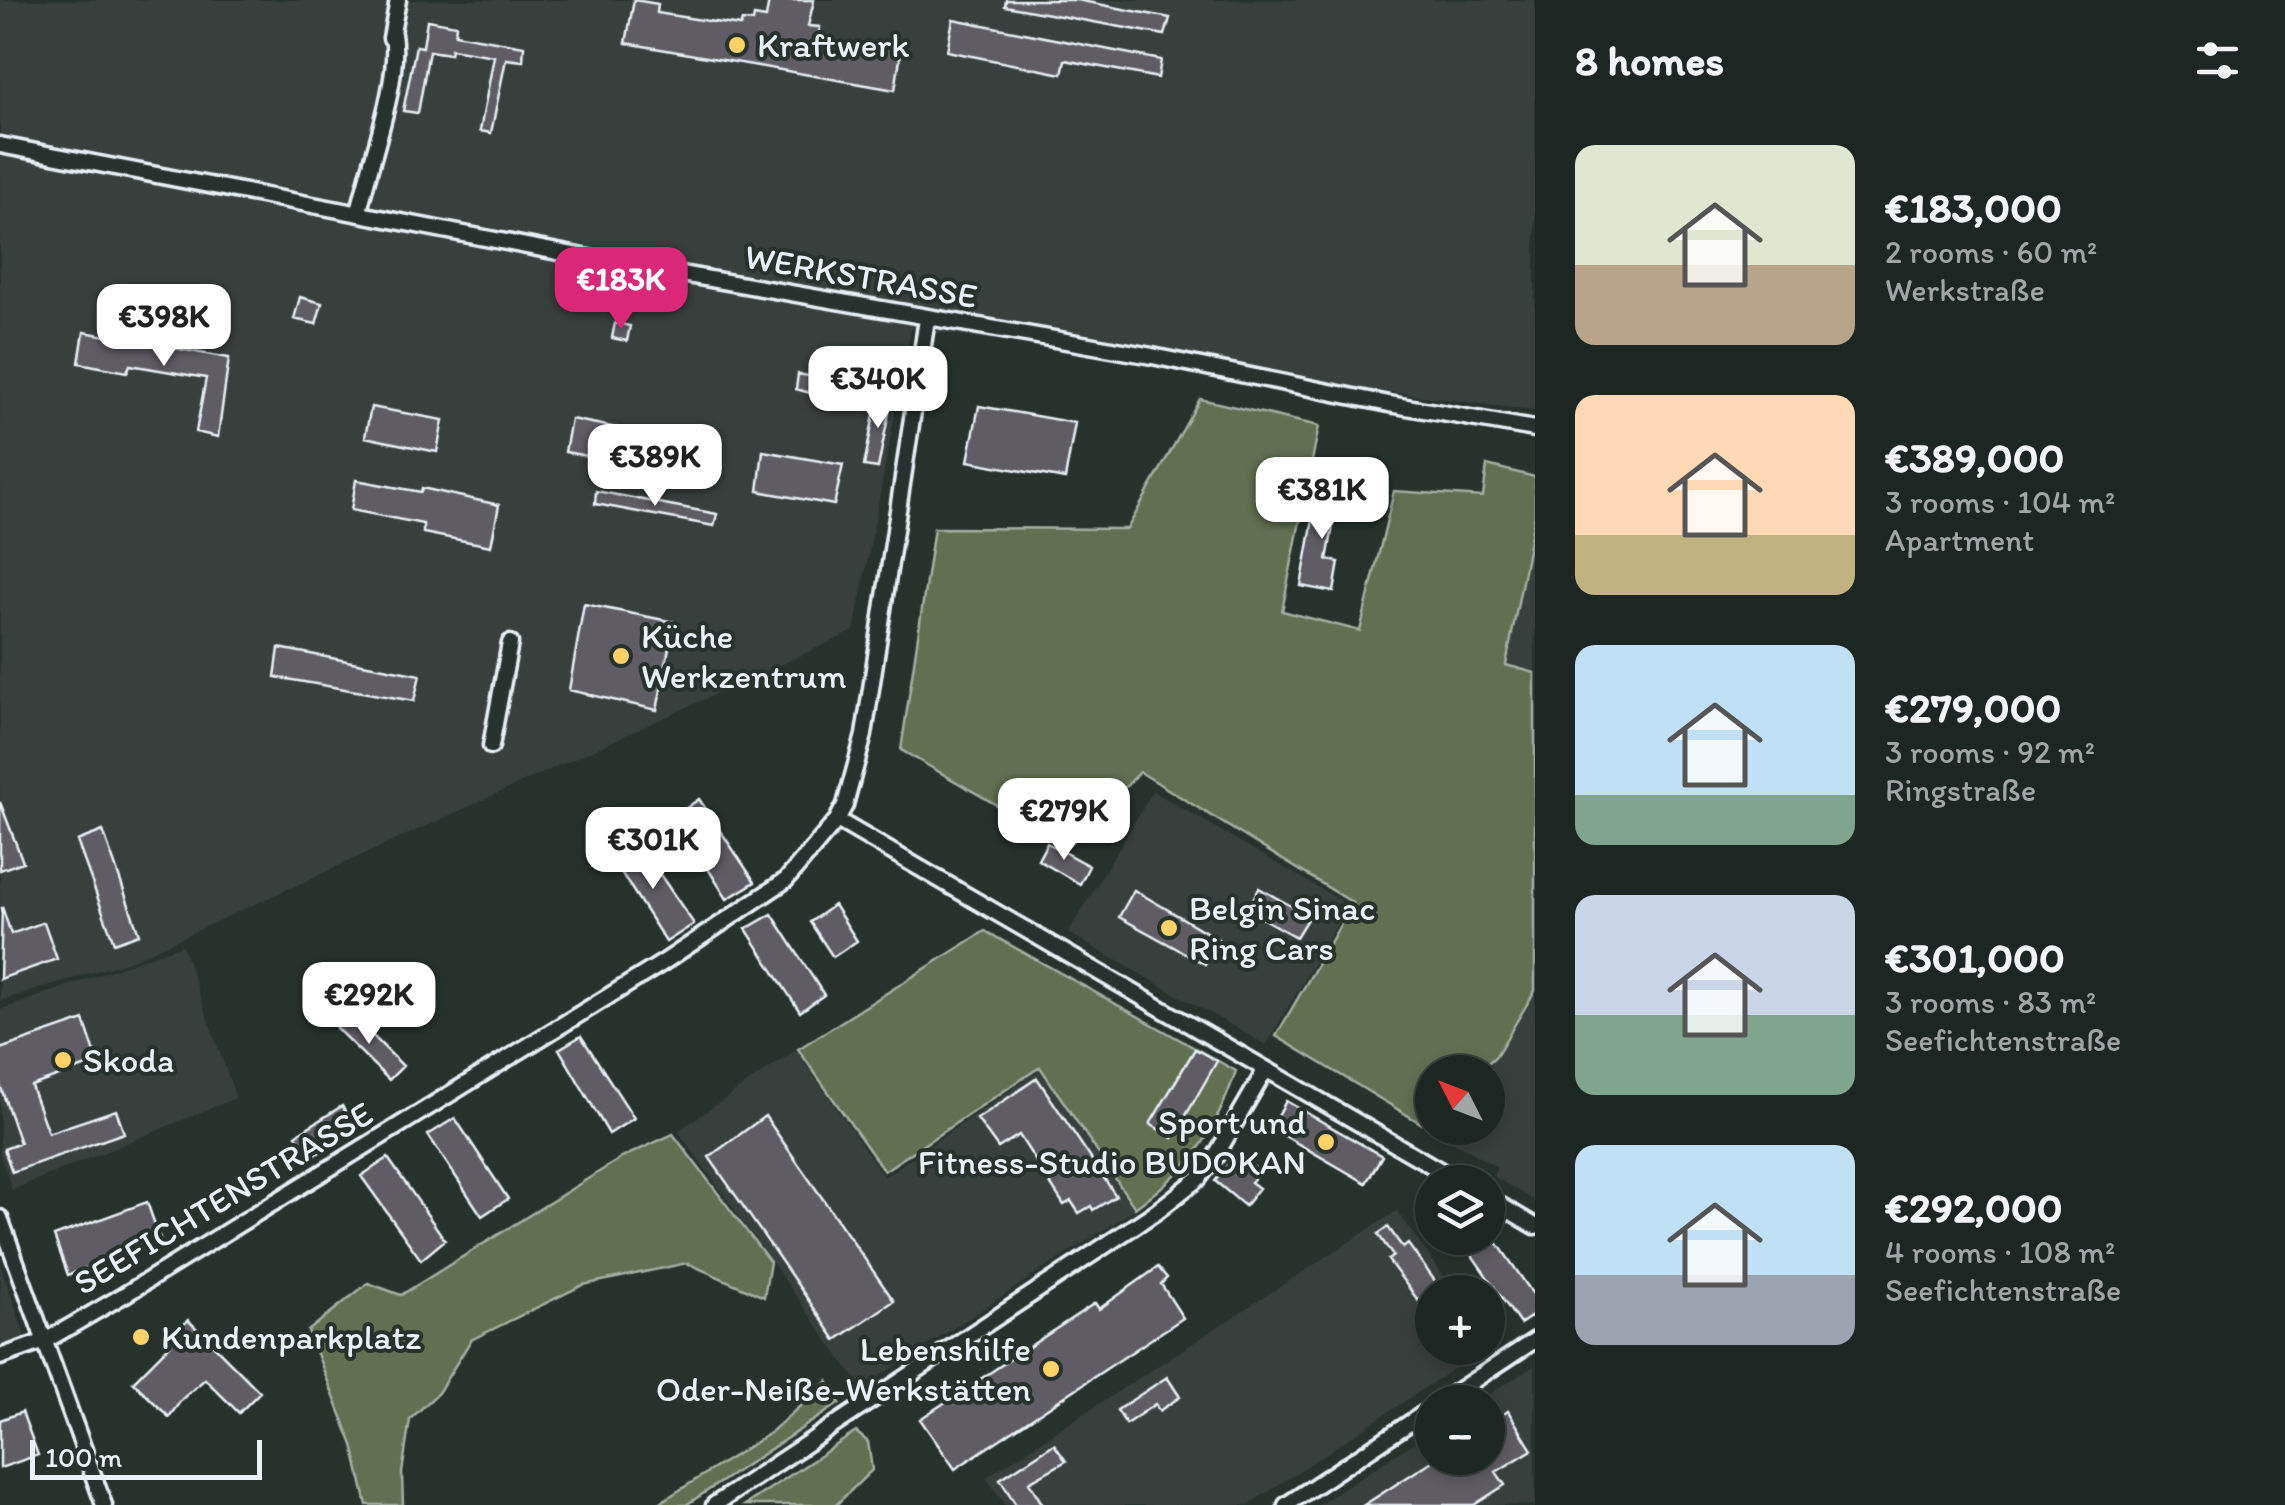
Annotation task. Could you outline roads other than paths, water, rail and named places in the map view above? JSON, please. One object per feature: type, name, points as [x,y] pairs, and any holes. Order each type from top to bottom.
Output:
[{"type":"street","points":[[359,212],[387,100],[398,0]]},
{"type":"street","name":"WERKSTRASSE","points":[[0,145],[1535,429]]},
{"type":"street","name":"SEEFICHTENSTRASSE","points":[[0,1357],[45,1341],[664,962],[786,880],[837,820],[845,805],[864,735],[927,319]]},
{"type":"street","points":[[490,746],[510,644]]},
{"type":"street","points":[[837,820],[1431,1165]]},
{"type":"street","points":[[714,1505],[1157,1211],[1199,1178],[1266,1069]]},
{"type":"street","points":[[1505,1208],[1535,1226]]},
{"type":"street","points":[[0,1218],[104,1505]]},
{"type":"street","points":[[1467,1385],[1535,1340]]},
{"type":"street","points":[[1286,1505],[1415,1419]]},
{"type":"place","name":"Kraftwerk","points":[[737,45]]},
{"type":"place","name":"Küche Werkzentrum","points":[[621,656]]},
{"type":"place","name":"Belgin Sinac Ring Cars","points":[[1169,928]]},
{"type":"place","name":"Skoda","points":[[63,1060]]},
{"type":"place","name":"Sport und Fitness-Studio BUDOKAN","points":[[1326,1142]]},
{"type":"place","name":"Kundenparkplatz","points":[[141,1337]]},
{"type":"place","name":"Lebenshilfe Oder-Neiße-Werkstätten","points":[[1051,1369]]}]
